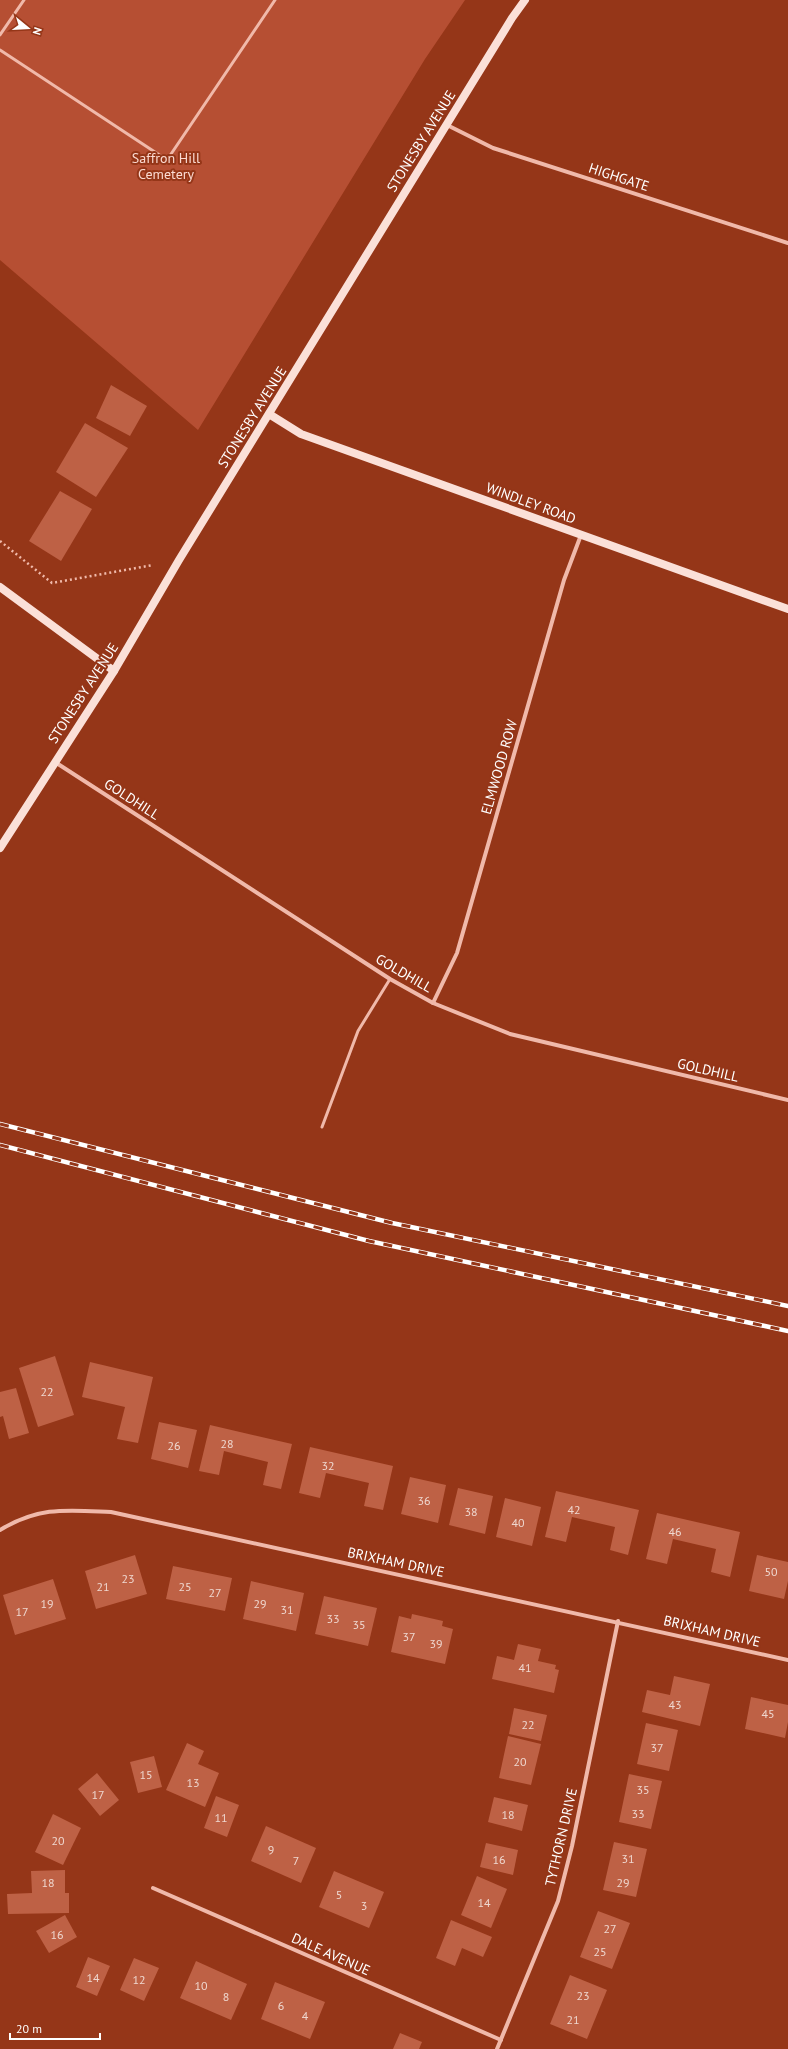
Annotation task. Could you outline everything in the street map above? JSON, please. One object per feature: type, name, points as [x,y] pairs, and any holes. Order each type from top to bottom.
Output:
[{"type":"main road","name":"STONESBY AVENUE","points":[[0,848],[114,671],[179,560],[525,0]]},
{"type":"main road","name":"WINDLEY ROAD","points":[[269,414],[301,434],[788,609]]},
{"type":"main road","points":[[0,588],[114,671]]},
{"type":"street","name":"HIGHGATE","points":[[447,124],[493,148],[788,243]]},
{"type":"street","name":"ELMWOOD ROW","points":[[433,1003],[457,953],[564,580],[581,535]]},
{"type":"street","name":"GOLDHILL","points":[[54,762],[390,980],[433,1003],[510,1034],[788,1100]]},
{"type":"street","name":"BRIXHAM DRIVE","points":[[0,1530],[19,1519],[56,1510],[111,1512],[618,1621],[788,1660]]},
{"type":"street","name":"TYTHORN DRIVE","points":[[497,2049],[558,1901],[572,1846],[618,1621]]},
{"type":"street","name":"DALE AVENUE","points":[[153,1888],[501,2040]]},
{"type":"lane","points":[[0,35],[24,0]]},
{"type":"lane","points":[[0,50],[167,160],[275,0]]},
{"type":"lane","points":[[322,1127],[358,1031],[390,980]]},
{"type":"path","points":[[0,541],[52,583],[179,560]]},
{"type":"green space","name":"Saffron Hill Cemetery","points":[[0,0],[465,0],[425,59],[198,430],[0,260]]},
{"type":"building","points":[[111,385],[147,406],[130,436],[96,418]]},
{"type":"building","points":[[85,423],[128,448],[96,497],[56,472]]},
{"type":"building","points":[[60,491],[92,509],[61,561],[29,541]]},
{"type":"building","points":[[55,1356],[74,1415],[38,1427],[19,1368]]},
{"type":"building","points":[[90,1362],[153,1377],[138,1443],[117,1439],[125,1407],[82,1397]]},
{"type":"building","points":[[16,1388],[29,1433],[9,1439],[3,1416],[0,1417],[0,1392]]},
{"type":"building","points":[[159,1422],[197,1430],[188,1468],[151,1459]]},
{"type":"building","points":[[210,1425],[292,1444],[281,1489],[263,1485],[268,1462],[224,1451],[219,1475],[199,1471]]},
{"type":"building","points":[[310,1447],[393,1466],[383,1510],[364,1506],[369,1483],[326,1473],[320,1498],[299,1493]]},
{"type":"building","points":[[410,1477],[446,1485],[438,1523],[401,1514]]},
{"type":"building","points":[[458,1488],[493,1496],[485,1534],[449,1525]]},
{"type":"building","points":[[556,1491],[639,1510],[628,1555],[610,1550],[615,1527],[572,1517],[566,1542],[545,1537]]},
{"type":"building","points":[[505,1498],[541,1507],[532,1546],[496,1537]]},
{"type":"building","points":[[657,1513],[740,1532],[730,1577],[711,1572],[716,1549],[673,1539],[667,1564],[646,1559]]},
{"type":"building","points":[[135,1555],[147,1594],[96,1609],[85,1571]]},
{"type":"building","points":[[757,1555],[788,1562],[788,1581],[784,1599],[749,1591]]},
{"type":"building","points":[[173,1566],[232,1578],[225,1611],[166,1599]]},
{"type":"building","points":[[53,1579],[66,1619],[15,1635],[3,1595]]},
{"type":"building","points":[[251,1581],[304,1593],[296,1631],[243,1619]]},
{"type":"building","points":[[324,1596],[377,1608],[368,1646],[315,1634]]},
{"type":"building","points":[[412,1614],[443,1621],[442,1626],[453,1629],[445,1664],[391,1652],[399,1616],[411,1619]]},
{"type":"building","points":[[518,1644],[541,1649],[538,1661],[556,1665],[555,1669],[559,1670],[554,1693],[492,1679],[497,1656],[514,1660]]},
{"type":"building","points":[[674,1676],[710,1684],[700,1726],[642,1712],[647,1690],[670,1695]]},
{"type":"building","points":[[751,1697],[788,1705],[788,1722],[785,1738],[745,1729]]},
{"type":"building","points":[[514,1708],[547,1715],[541,1741],[509,1734]]},
{"type":"building","points":[[646,1723],[678,1730],[669,1771],[637,1764]]},
{"type":"building","points":[[508,1736],[541,1744],[531,1785],[499,1778]]},
{"type":"building","points":[[187,1743],[204,1751],[198,1764],[219,1773],[205,1807],[166,1790]]},
{"type":"building","points":[[154,1756],[162,1787],[138,1793],[130,1762]]},
{"type":"building","points":[[97,1773],[119,1800],[100,1816],[78,1789]]},
{"type":"building","points":[[629,1774],[662,1781],[651,1829],[619,1822]]},
{"type":"building","points":[[216,1796],[239,1805],[227,1837],[204,1828]]},
{"type":"building","points":[[494,1797],[528,1805],[522,1831],[488,1822]]},
{"type":"building","points":[[53,1814],[81,1828],[63,1865],[35,1852]]},
{"type":"building","points":[[266,1826],[316,1848],[301,1883],[251,1861]]},
{"type":"building","points":[[614,1842],[647,1849],[636,1897],[603,1890]]},
{"type":"building","points":[[486,1843],[518,1850],[513,1875],[480,1867]]},
{"type":"building","points":[[65,1870],[65,1893],[69,1893],[69,1913],[8,1914],[7,1894],[32,1893],[31,1871]]},
{"type":"building","points":[[334,1871],[384,1892],[369,1928],[319,1907]]},
{"type":"building","points":[[477,1876],[507,1889],[491,1928],[461,1915]]},
{"type":"building","points":[[598,1911],[630,1923],[612,1969],[580,1957]]},
{"type":"building","points":[[65,1915],[77,1937],[49,1953],[36,1931]]},
{"type":"building","points":[[451,1920],[492,1937],[483,1957],[462,1948],[455,1966],[436,1958]]},
{"type":"building","points":[[88,1957],[110,1966],[97,1996],[76,1987]]},
{"type":"building","points":[[134,1958],[159,1968],[144,2001],[120,1990]]},
{"type":"building","points":[[196,1961],[247,1984],[231,2020],[180,1998]]},
{"type":"building","points":[[570,1975],[607,1990],[587,2039],[550,2024]]},
{"type":"building","points":[[275,1982],[325,2002],[310,2039],[261,2019]]},
{"type":"building","points":[[400,2033],[422,2042],[419,2049],[393,2049]]},
{"type":"railway","points":[[0,1124],[392,1223],[788,1306]]},
{"type":"railway","points":[[0,1145],[369,1241],[788,1331]]}]
